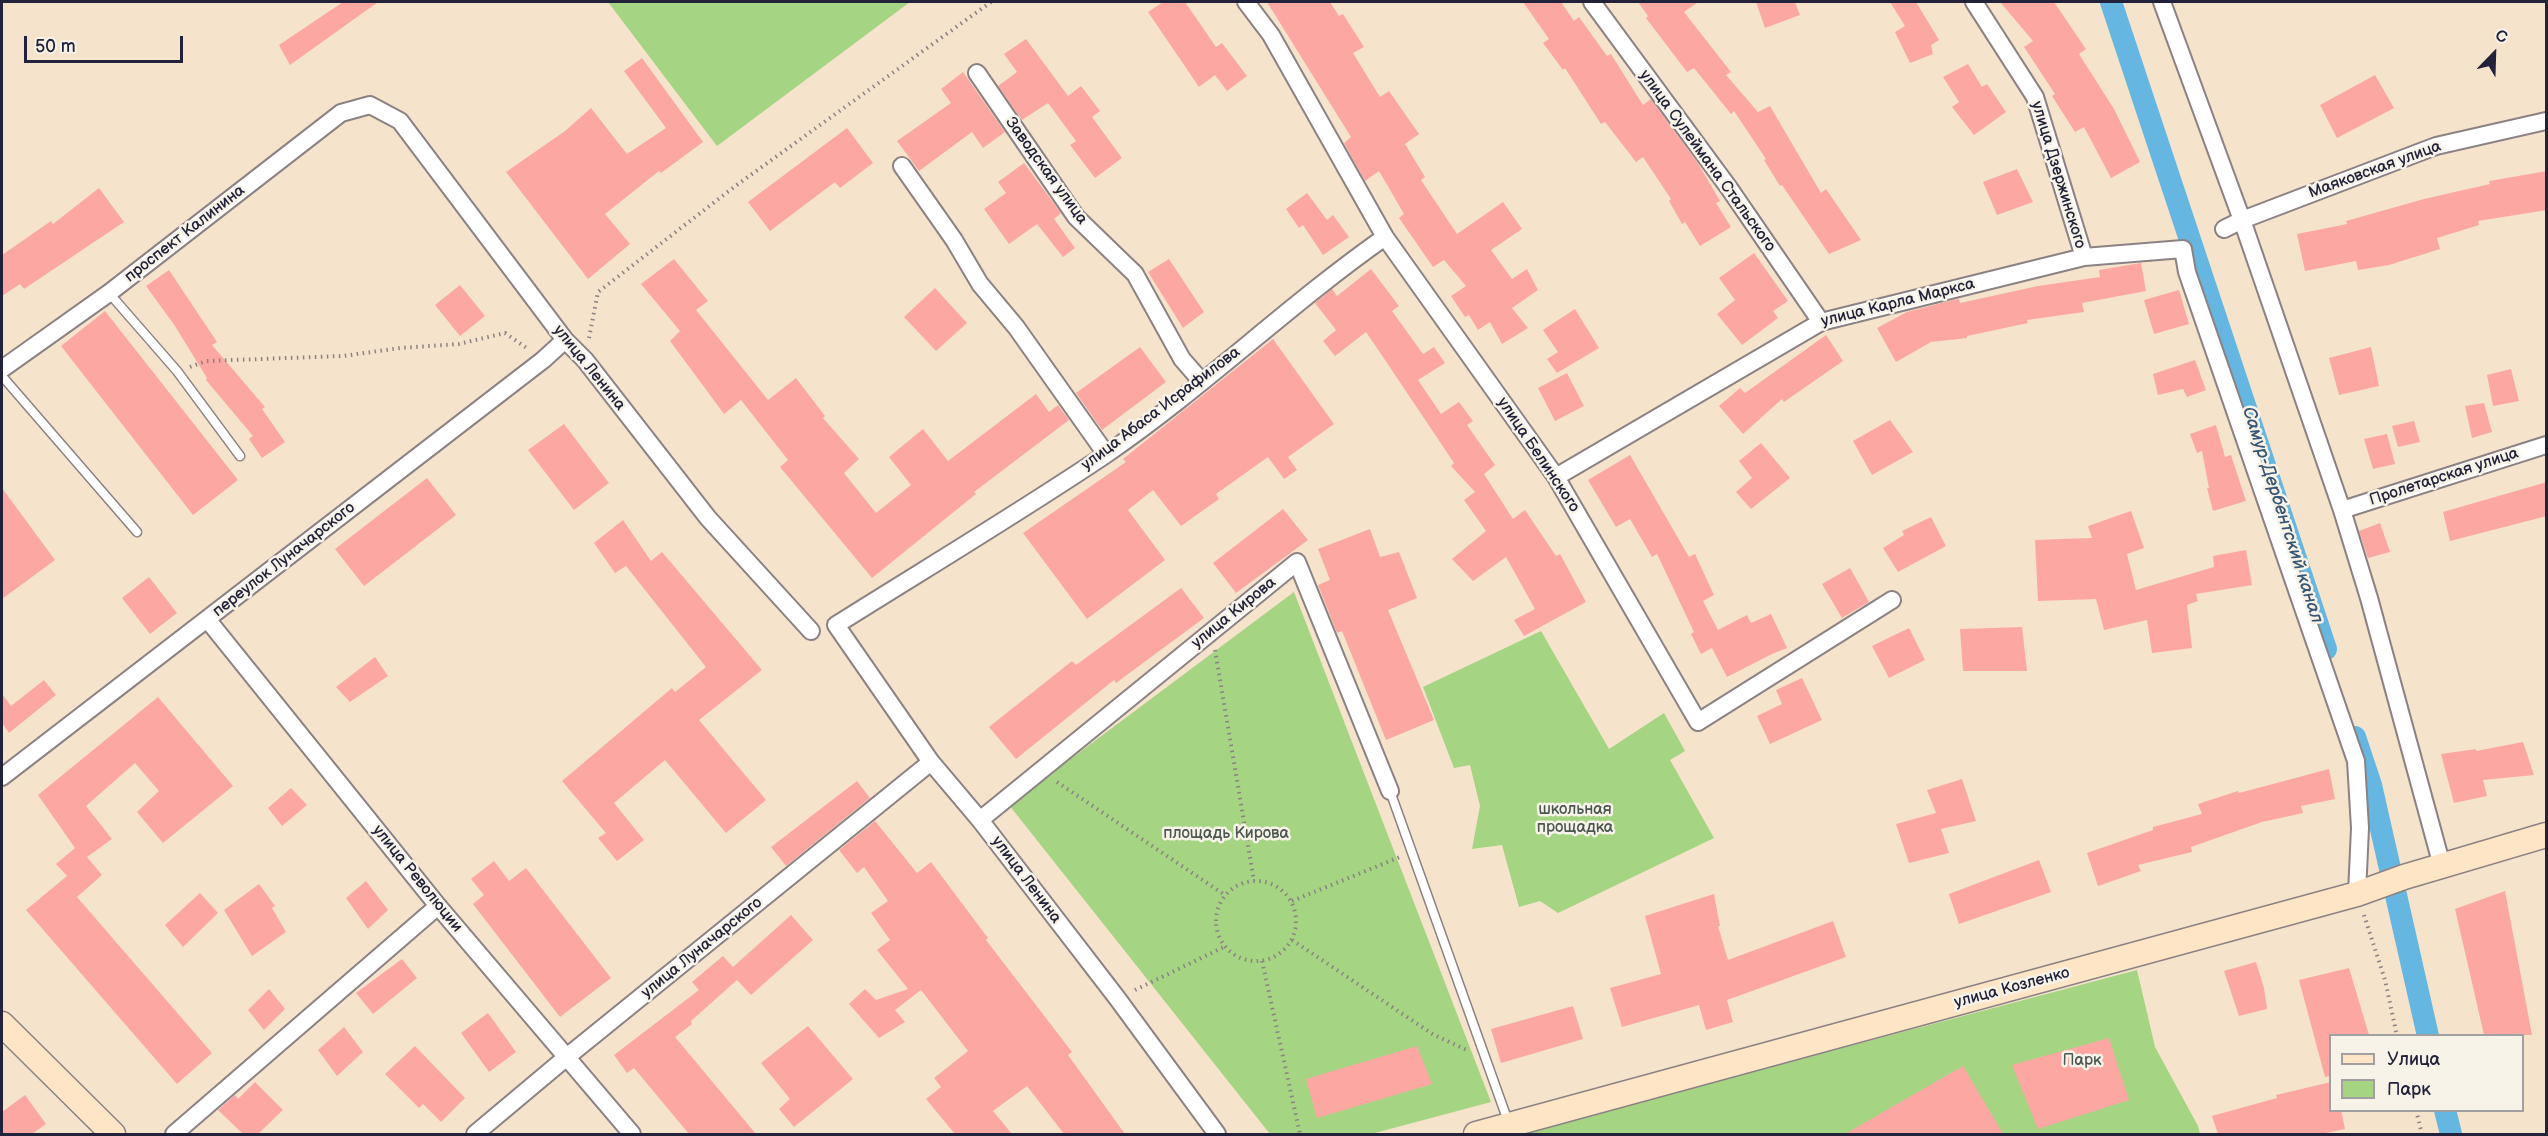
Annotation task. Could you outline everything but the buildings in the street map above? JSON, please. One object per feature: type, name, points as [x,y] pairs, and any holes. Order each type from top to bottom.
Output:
[{"type":"street","name":"улица Белинского","points":[[1246,2],[1270,35],[1385,237],[1556,477],[1698,722],[1892,600]]},
{"type":"street","name":"улица Сулеймана Стальского","points":[[1592,2],[1729,188],[1821,322]]},
{"type":"street","name":"улица Дзержинского","points":[[1974,2],[2035,97],[2084,257]]},
{"type":"street","points":[[2162,2],[2242,220],[2342,510],[2372,609],[2442,867]]},
{"type":"street","name":"Заводская улица","points":[[977,73],[1076,217],[1135,274],[1182,359],[1202,382]]},
{"type":"street","name":"улица Ленина","points":[[370,105],[400,121],[565,340],[585,360],[708,518],[811,631]]},
{"type":"street","name":"проспект Калинина","points":[[2,369],[109,293],[341,113],[370,105]]},
{"type":"street","name":"Маяковская улица","points":[[2224,229],[2242,220],[2436,146],[2547,121]]},
{"type":"street","points":[[902,166],[954,240],[980,284],[1016,327],[1106,454]]},
{"type":"street","name":"улица Абаса Исрафилова","points":[[836,625],[1106,454],[1202,382],[1334,273],[1385,237]]},
{"type":"street","name":"улица Карла Маркса","points":[[1556,477],[1821,322],[2084,257],[2184,249],[2187,272],[2356,761],[2367,890]]},
{"type":"street","name":"переулок Луначарского","points":[[2,777],[543,360],[565,340]]},
{"type":"street","name":"Пролетарская улица","points":[[2342,510],[2547,445]]},
{"type":"street","name":"улица Кирова","points":[[980,820],[1297,562],[1390,791]]},
{"type":"street","name":"улица Революции","points":[[207,619],[438,906],[568,1056],[632,1134]]},
{"type":"street","name":"улица Ленина","points":[[836,625],[931,762],[980,820],[1117,998],[1217,1134]]},
{"type":"street","name":"улица Луначарского","points":[[475,1134],[931,762]]},
{"type":"street","name":"улица Козленко","points":[[1476,1134],[2367,890],[2547,835]]},
{"type":"street","points":[[174,1134],[438,906]]},
{"type":"street","points":[[2,1024],[104,1132]]},
{"type":"lane","points":[[109,293],[177,371],[240,456]]},
{"type":"lane","points":[[2,376],[137,532]]},
{"type":"lane","points":[[1390,791],[1490,1066],[1509,1125]]},
{"type":"path","points":[[585,360],[598,292],[734,187],[991,2]]},
{"type":"path","points":[[177,371],[206,361],[343,356],[400,348],[459,344],[505,333],[543,360]]},
{"type":"path","points":[[1212,632],[1254,881]]},
{"type":"path","points":[[1038,773],[1061,784],[1226,895]]},
{"type":"path","points":[[1292,901],[1413,853]]},
{"type":"path","points":[[1254,881],[1268,882],[1280,888],[1292,901],[1297,919],[1292,940],[1278,954],[1262,960],[1248,961],[1226,946],[1217,925],[1220,903],[1226,895],[1236,886],[1254,881]]},
{"type":"path","points":[[2367,890],[2397,1034]]},
{"type":"path","points":[[1292,940],[1434,1035],[1473,1053],[1490,1066]]},
{"type":"path","points":[[1117,998],[1226,946]]},
{"type":"path","points":[[1262,960],[1300,1134]]},
{"type":"path","points":[[2416,1112],[2422,1134]]},
{"type":"green space","points":[[608,2],[910,2],[717,146]]},
{"type":"green space","name":"площадь Кирова","points":[[1294,592],[1491,1102],[1371,1134],[1270,1134],[1009,805]]},
{"type":"green space","name":"школьная прощадка","points":[[1541,631],[1609,749],[1664,713],[1685,751],[1670,760],[1714,838],[1558,913],[1540,901],[1519,907],[1502,845],[1472,849],[1480,806],[1470,765],[1454,768],[1423,687]]},
{"type":"green space","name":"Парк","points":[[2137,970],[2155,1047],[2198,1126],[2200,1134],[1517,1134]]},
{"type":"waterway","name":"Самур-Дербентский канал","points":[[2111,2],[2326,649]]},
{"type":"waterway","name":"Самур-Дербентский канал","points":[[2355,737],[2371,785],[2428,1034]]},
{"type":"waterway","name":"Самур-Дербентский канал","points":[[2446,1112],[2451,1134]]}]
